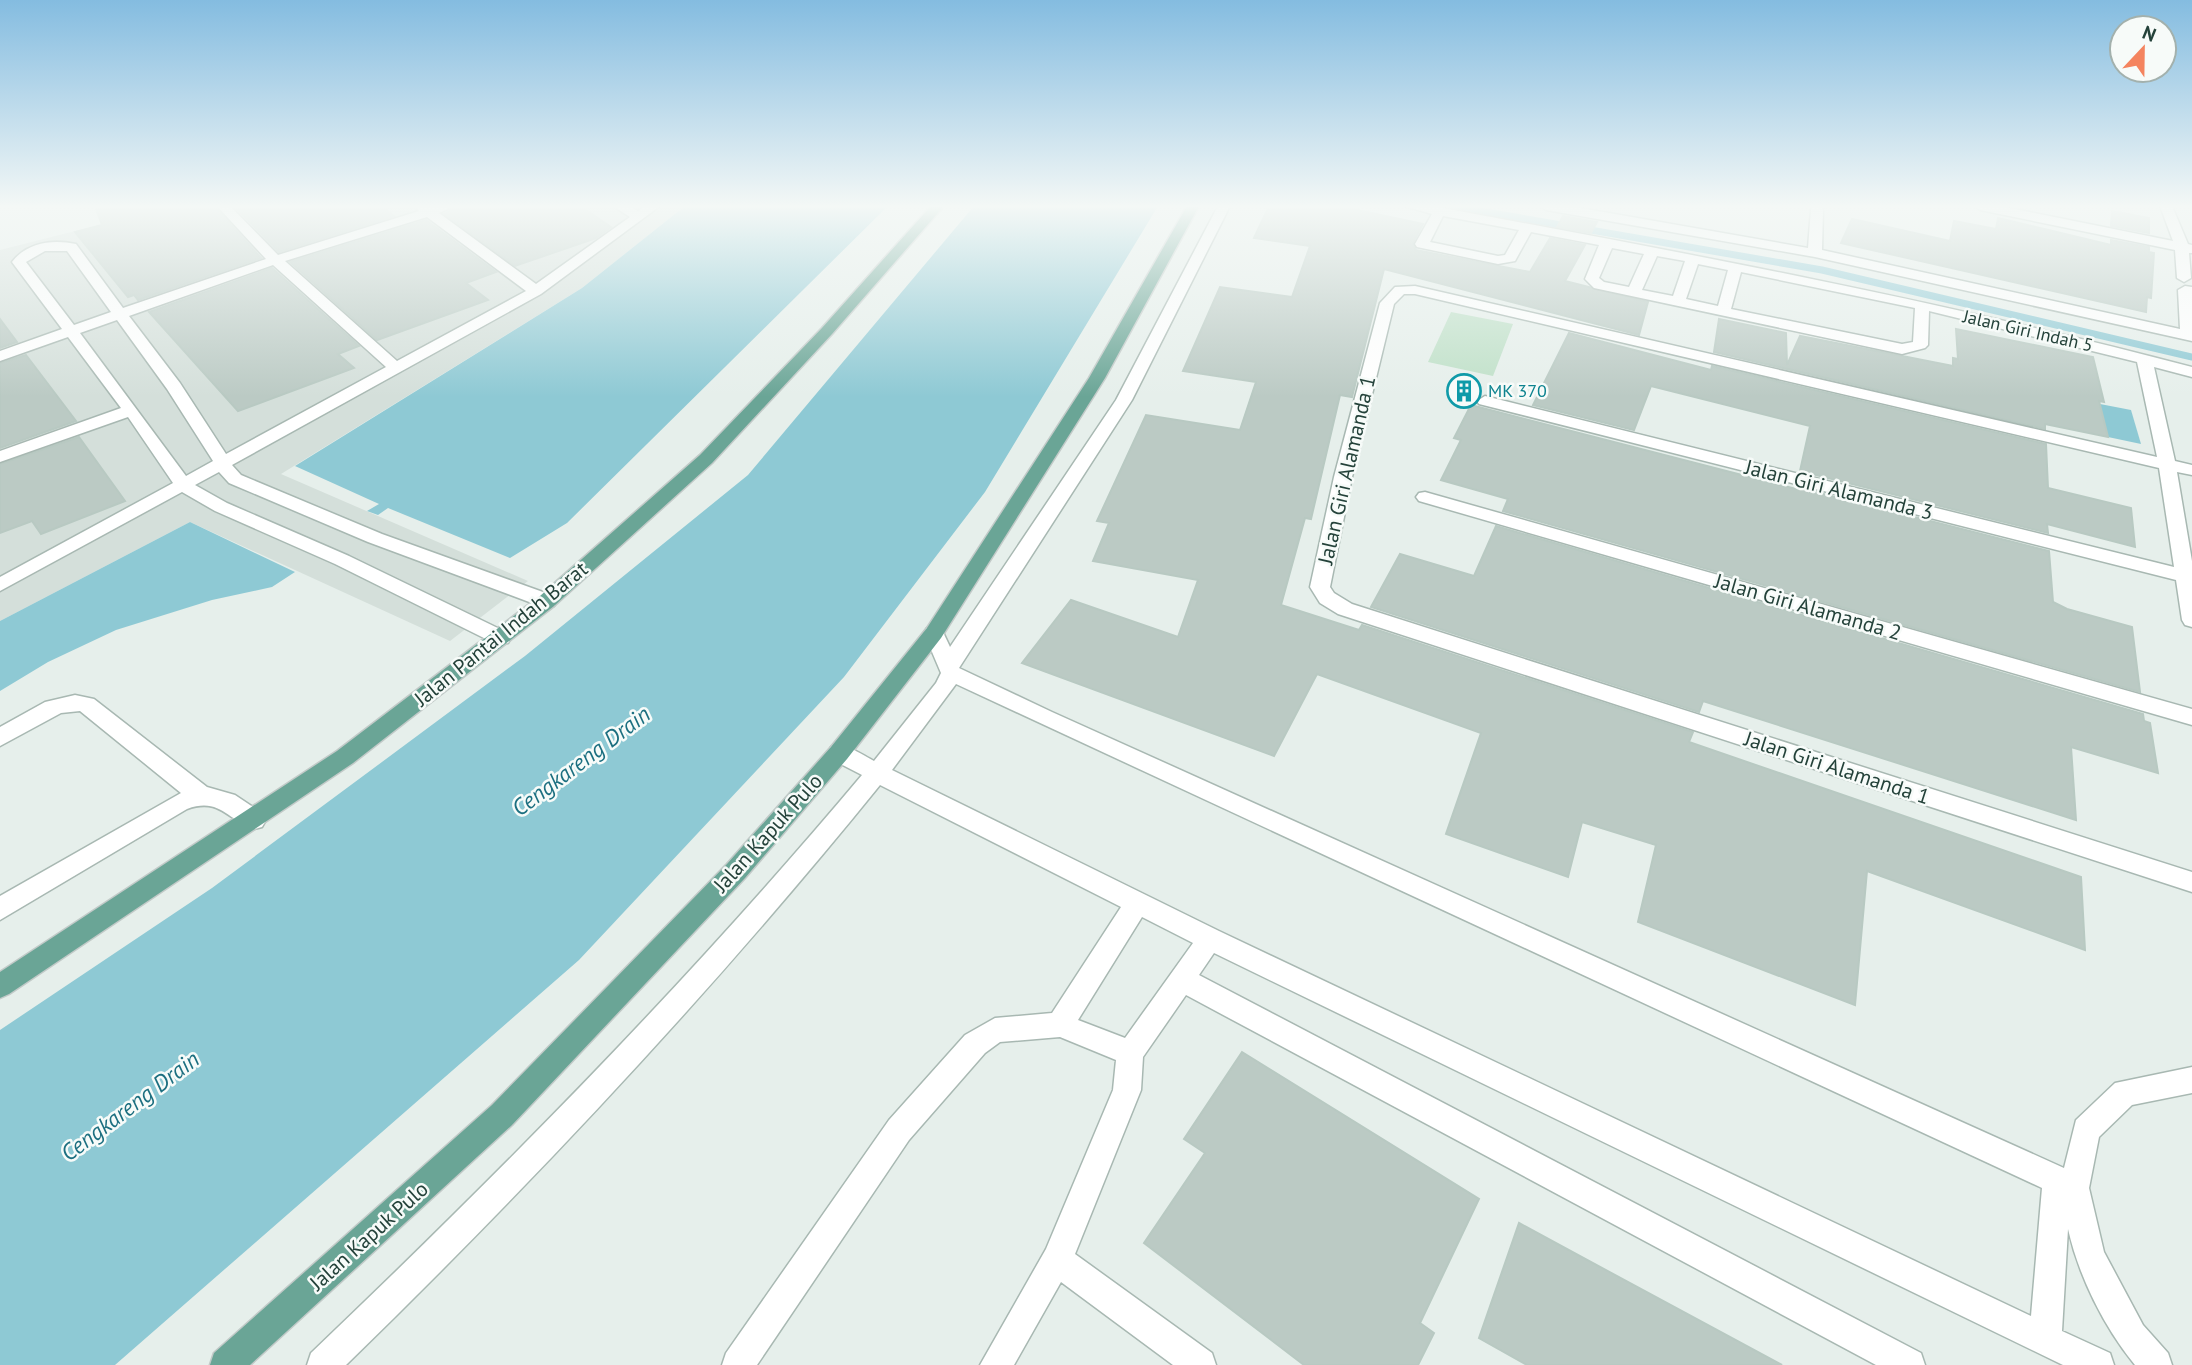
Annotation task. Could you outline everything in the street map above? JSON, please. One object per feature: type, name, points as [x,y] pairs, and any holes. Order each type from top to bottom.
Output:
[{"type":"main road","name":"Jalan Pantai Indah Barat","points":[[0,986],[254,820],[345,757],[547,601],[706,459],[881,270]]},
{"type":"main road","name":"Jalan Kapuk Pulo","points":[[226,1365],[502,1115],[736,871],[839,752],[934,633],[1097,378],[1157,270]]},
{"type":"street","points":[[25,270],[131,410],[184,486],[221,508],[342,560],[500,638]]},
{"type":"street","points":[[87,270],[181,395],[229,475],[256,489],[446,566],[547,601]]},
{"type":"street","points":[[0,356],[248,270]]},
{"type":"street","points":[[286,270],[396,368]]},
{"type":"street","points":[[507,270],[536,291]]},
{"type":"street","points":[[0,585],[536,291],[566,270]]},
{"type":"street","name":"Jalan Kapuk Pulo","points":[[323,1365],[610,1080],[780,892],[879,774],[944,687],[950,668],[1124,400],[1191,270]]},
{"type":"street","points":[[1597,270],[1592,282],[1902,349],[1920,345],[1922,306]]},
{"type":"street","points":[[1634,292],[1644,270]]},
{"type":"street","points":[[1678,302],[1689,270]]},
{"type":"street","points":[[1723,312],[1736,270]]},
{"type":"street","name":"Jalan Giri Indah 5","points":[[1750,270],[2048,334],[2192,372]]},
{"type":"street","points":[[1890,270],[2190,336],[2185,290],[2188,284]]},
{"type":"street","name":"Jalan Giri Alamanda 1","points":[[2192,470],[1415,290],[1400,290],[1387,303],[1343,477],[1320,587],[1327,598],[1345,610],[2192,882]]},
{"type":"street","points":[[2144,359],[2188,577],[2192,620]]},
{"type":"street","name":"Jalan Giri Alamanda 3","points":[[1485,401],[2188,577]]},
{"type":"street","points":[[0,457],[131,410]]},
{"type":"street","name":"Jalan Giri Alamanda 2","points":[[1425,496],[2192,717]]},
{"type":"street","points":[[934,633],[950,668],[1044,718],[2066,1184],[2090,1257],[2132,1336],[2157,1365]]},
{"type":"street","points":[[0,738],[55,708],[78,701],[199,794],[222,798],[254,820]]},
{"type":"street","points":[[839,752],[1210,939],[2098,1365]]},
{"type":"street","points":[[0,909],[179,803],[199,794]]},
{"type":"street","points":[[1060,1025],[1137,903]]},
{"type":"street","points":[[996,1365],[1057,1260],[1127,1090],[1130,1054],[1210,939]]},
{"type":"street","points":[[1181,979],[1909,1365]]},
{"type":"street","points":[[738,1365],[899,1130],[975,1044],[995,1030],[1060,1025],[1130,1054]]},
{"type":"street","points":[[2045,1338],[2066,1184],[2086,1130],[2125,1093],[2192,1080]]},
{"type":"street","points":[[1057,1260],[1200,1365]]},
{"type":"shaded area","points":[[0,270],[605,270],[582,288],[281,474],[528,581],[450,641],[190,522],[0,621]]},
{"type":"green space","points":[[1451,312],[1513,324],[1493,376],[1428,362]]},
{"type":"water","points":[[605,270],[823,270],[567,523],[510,558],[388,508],[378,515],[367,511],[379,504],[295,466],[582,288]]},
{"type":"water","name":"Cengkareng Drain","points":[[920,270],[1119,270],[985,492],[844,677],[579,960],[115,1365],[0,1365],[0,1030],[212,888],[525,656],[748,475]]},
{"type":"water","points":[[2100,404],[2131,410],[2141,444],[2108,437]]},
{"type":"water","points":[[190,522],[295,572],[272,587],[212,600],[116,630],[48,662],[0,691],[0,621]]},
{"type":"building","points":[[106,270],[227,270],[138,300],[134,295],[128,297]]},
{"type":"building","points":[[267,270],[274,270],[359,346],[338,354],[354,368],[238,411],[149,312]]},
{"type":"building","points":[[299,270],[493,270],[496,272],[466,283],[488,300],[377,340]]},
{"type":"building","points":[[1302,270],[1384,270],[1352,397],[1340,395],[1311,519],[1305,518],[1281,605],[1359,630],[1362,625],[1693,732],[1689,742],[2081,877],[2085,950],[1867,871],[1855,1005],[1638,922],[1656,845],[1582,822],[1568,877],[1446,834],[1481,733],[1317,674],[1274,756],[1022,663],[1071,600],[1178,637],[1198,580],[1093,561],[1109,523],[1097,521],[1146,415],[1240,430],[1256,382],[1183,371],[1220,287],[1292,297]]},
{"type":"building","points":[[1387,270],[1518,270],[1530,272],[1531,270],[1571,270],[1565,281],[1648,302],[1639,335]]},
{"type":"building","points":[[1959,270],[2153,270],[2151,298],[2147,297],[2146,312]]},
{"type":"building","points":[[0,319],[17,342],[0,348]]},
{"type":"building","points":[[1719,319],[1786,333],[1787,365],[1800,336],[1953,366],[1953,358],[1958,359],[1956,329],[2093,357],[2104,402],[2099,401],[2108,437],[2045,424],[2045,429],[1714,352]]},
{"type":"building","points":[[1569,333],[1711,370],[1712,366],[2046,444],[2048,488],[2131,508],[2135,547],[2047,524],[2048,533],[1800,471],[1810,426],[1651,386],[1634,430],[1533,405]]},
{"type":"building","points":[[26,355],[76,421],[0,448],[0,363]]},
{"type":"building","points":[[1471,405],[2049,551],[2053,602],[2067,609],[2132,627],[2140,692],[1503,511],[1508,499],[1441,480],[1461,440],[1454,438]]},
{"type":"building","points":[[79,437],[125,501],[41,534],[32,521],[0,533],[0,464]]},
{"type":"building","points":[[1496,526],[2143,714],[2144,721],[2150,723],[2158,773],[2071,747],[2076,820],[1703,701],[1699,712],[1371,607],[1400,554],[1474,576]]},
{"type":"building","points":[[1242,1052],[1479,1199],[1420,1323],[1434,1333],[1418,1365],[1304,1365],[1144,1243],[1205,1153],[1184,1139]]},
{"type":"building","points":[[1519,1223],[1782,1365],[1527,1365],[1479,1338]]},
{"type":"waterway","points":[[1820,270],[2192,357]]},
{"type":"place","name":"MK 370","points":[[1464,391]]}]
